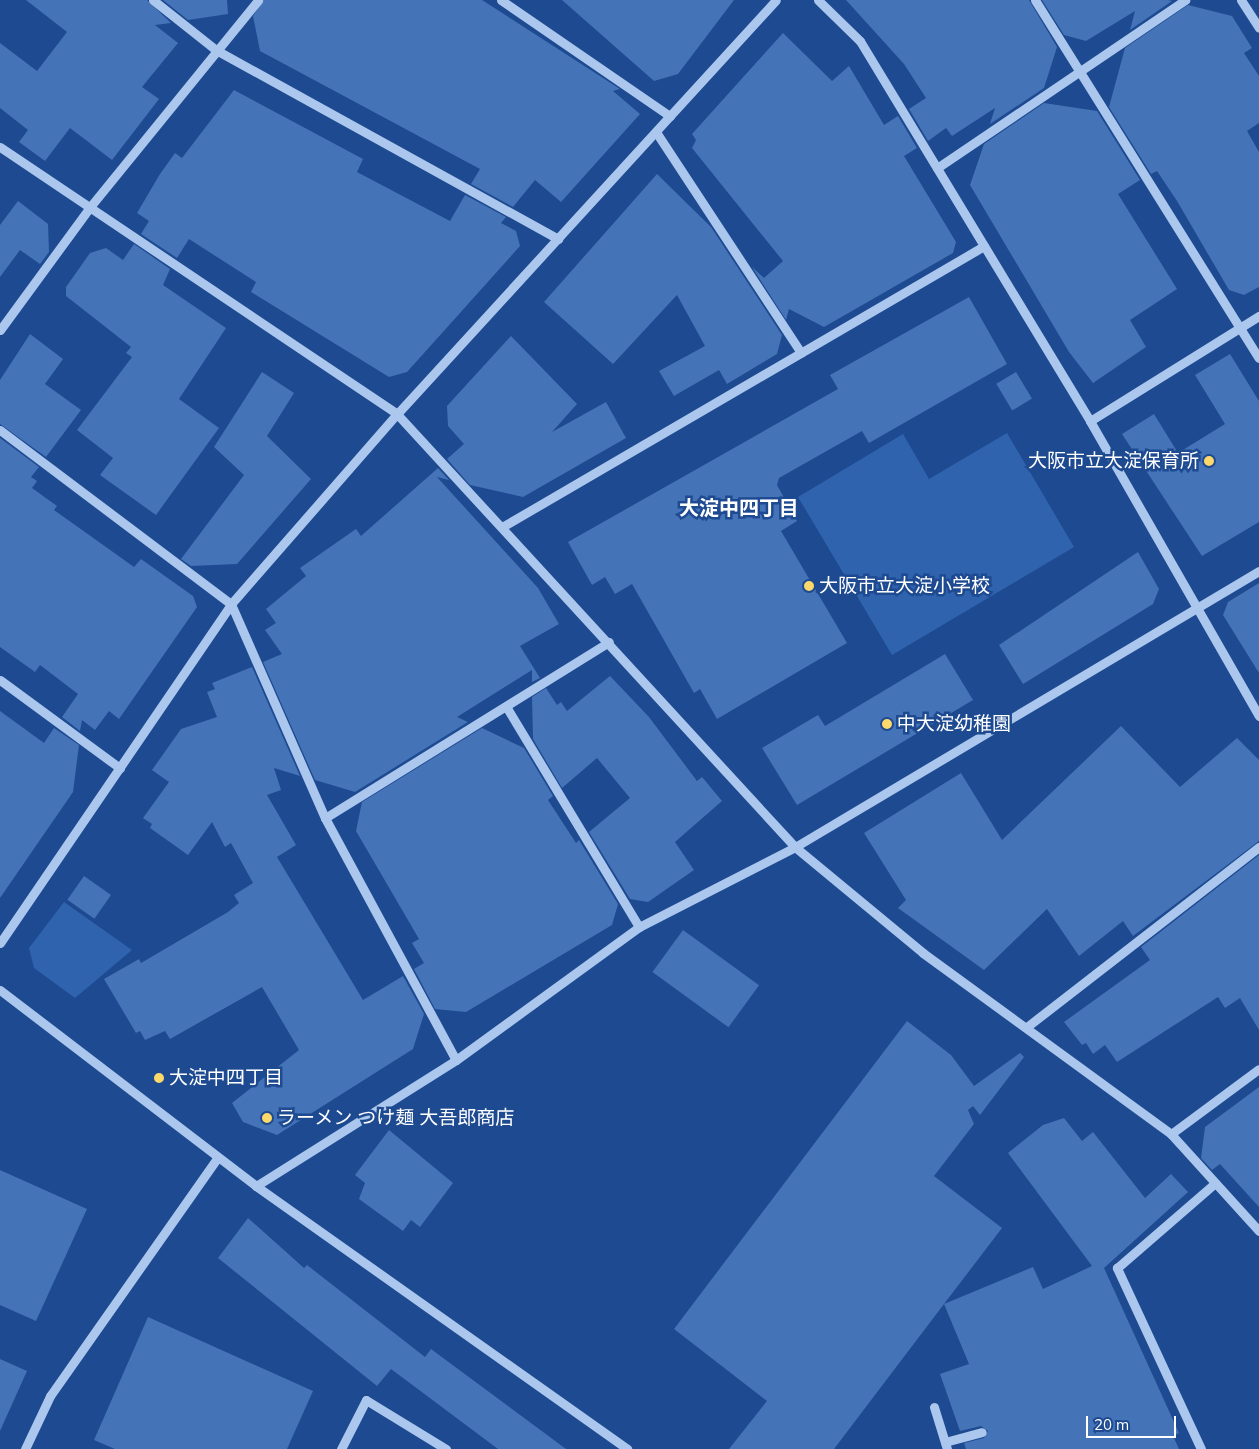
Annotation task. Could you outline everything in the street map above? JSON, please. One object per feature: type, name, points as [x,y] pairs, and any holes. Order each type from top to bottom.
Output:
[{"type":"street","points":[[153,0],[216,50],[558,239]]},
{"type":"street","points":[[0,330],[90,207],[258,0]]},
{"type":"street","points":[[501,0],[670,116]]},
{"type":"street","points":[[0,943],[231,604],[397,414],[776,0]]},
{"type":"street","points":[[818,0],[860,41],[1090,421],[1196,610],[1259,716]]},
{"type":"street","points":[[1035,0],[1259,358]]},
{"type":"street","points":[[936,168],[1185,0]]},
{"type":"street","points":[[1241,0],[1259,28]]},
{"type":"street","points":[[656,132],[801,353]]},
{"type":"street","points":[[0,146],[397,414],[609,642],[795,847],[923,953],[1028,1026],[1171,1134],[1259,1232]]},
{"type":"street","points":[[502,528],[984,246]]},
{"type":"street","points":[[1090,421],[1259,316]]},
{"type":"street","points":[[0,430],[231,604],[325,818],[456,1060]]},
{"type":"street","points":[[256,1186],[456,1060],[639,927],[795,847],[1259,571]]},
{"type":"street","points":[[325,818],[507,708],[609,642]]},
{"type":"street","points":[[0,680],[120,768]]},
{"type":"street","points":[[507,708],[639,927]]},
{"type":"street","points":[[1028,1026],[1259,847]]},
{"type":"street","points":[[0,990],[256,1186],[627,1449]]},
{"type":"street","points":[[1171,1134],[1259,1069]]},
{"type":"street","points":[[24,1449],[50,1396],[218,1157]]},
{"type":"street","points":[[1201,1449],[1117,1268],[1216,1184]]},
{"type":"street","points":[[341,1449],[366,1400],[446,1449]]},
{"type":"street","points":[[934,1407],[946,1446],[982,1432]]},
{"type":"shaded area","points":[[1007,433],[1074,547],[892,655],[798,497],[903,434],[929,479]]},
{"type":"shaded area","points":[[64,902],[132,950],[75,998],[34,968],[29,948]]},
{"type":"building","points":[[26,0],[147,0],[171,23],[155,25],[178,43],[142,87],[159,99],[112,160],[70,128],[45,161],[19,142],[28,130],[0,108],[0,43],[37,71],[67,32]]},
{"type":"building","points":[[163,0],[227,0],[228,14],[188,20]]},
{"type":"building","points":[[264,0],[482,0],[620,89],[613,91],[640,114],[561,202],[535,180],[513,207],[471,184],[480,169],[260,51],[253,16]]},
{"type":"building","points":[[562,0],[734,0],[678,74],[654,81]]},
{"type":"building","points":[[846,0],[1029,0],[1057,47],[1044,88],[990,124],[995,108],[952,136],[946,128],[928,141],[909,109],[926,98],[904,64]]},
{"type":"building","points":[[1042,0],[1172,1],[1130,30],[1135,11],[1086,41],[1064,35]]},
{"type":"building","points":[[1188,5],[1232,16],[1252,48],[1244,53],[1259,76],[1259,123],[1247,131],[1259,152],[1259,287],[1244,295],[1229,290],[1177,201],[1157,171],[1151,174],[1109,107],[1125,48]]},
{"type":"building","points":[[783,33],[832,81],[849,66],[884,125],[898,116],[917,148],[904,156],[956,242],[953,253],[824,327],[789,309],[786,320],[752,267],[764,278],[783,261],[692,148],[696,140],[692,134]]},
{"type":"building","points":[[234,90],[363,159],[357,172],[450,221],[465,195],[506,217],[501,223],[516,231],[520,246],[407,372],[389,377],[251,292],[256,282],[189,239],[177,258],[141,234],[149,221],[137,213],[160,174],[175,153],[182,158]]},
{"type":"building","points":[[1044,103],[1097,111],[1140,180],[1118,194],[1177,289],[1130,320],[1146,347],[1093,383],[1069,352],[970,185],[984,144]]},
{"type":"building","points":[[657,174],[711,227],[782,335],[777,354],[727,384],[719,370],[674,396],[659,371],[705,346],[677,295],[613,364],[544,302]]},
{"type":"building","points":[[18,201],[48,224],[49,252],[40,264],[20,250],[0,277],[0,225]]},
{"type":"building","points":[[134,244],[170,269],[163,285],[226,328],[179,399],[219,428],[156,515],[100,475],[113,458],[77,430],[132,357],[126,353],[131,347],[66,296],[66,287],[90,253],[106,248],[123,260]]},
{"type":"building","points":[[969,297],[1007,364],[869,443],[862,431],[779,478],[777,485],[797,521],[781,531],[847,643],[717,719],[700,689],[694,693],[632,584],[615,594],[605,577],[592,585],[568,542],[838,389],[830,375]]},
{"type":"building","points":[[30,334],[63,359],[45,384],[81,410],[46,457],[0,424],[0,380]]},
{"type":"building","points":[[511,336],[577,404],[552,432],[606,402],[626,438],[523,497],[470,485],[447,459],[464,444],[448,426],[447,406]]},
{"type":"building","points":[[1230,354],[1259,401],[1259,522],[1202,556],[1122,434],[1154,414],[1178,453],[1225,424],[1195,375]]},
{"type":"building","points":[[262,372],[294,393],[267,436],[311,479],[237,564],[191,566],[181,559],[244,475],[214,447]]},
{"type":"building","points":[[1016,372],[1032,399],[1012,410],[996,384]]},
{"type":"building","points":[[0,438],[39,467],[31,477],[37,481],[32,488],[57,506],[54,510],[134,567],[141,559],[193,596],[197,607],[119,719],[109,711],[95,730],[82,720],[80,731],[62,717],[78,694],[40,665],[35,672],[0,647]]},
{"type":"building","points":[[438,468],[449,480],[437,477],[538,588],[559,624],[520,646],[540,678],[532,682],[532,670],[457,717],[468,722],[355,792],[315,780],[263,662],[282,654],[265,630],[276,623],[266,609],[306,576],[300,568],[356,529],[361,536]]},
{"type":"building","points":[[1138,552],[1159,589],[1153,604],[1023,684],[999,645]]},
{"type":"building","points":[[1259,583],[1259,673],[1223,615],[1228,602]]},
{"type":"building","name":"中大淀幼稚園","points":[[945,654],[973,700],[797,805],[762,748],[818,715],[825,726]]},
{"type":"building","points":[[252,667],[300,776],[274,768],[281,790],[267,795],[296,845],[277,857],[363,1000],[403,976],[424,1014],[413,1049],[277,1135],[243,1122],[232,1103],[299,1050],[262,987],[170,1039],[165,1031],[145,1040],[140,1031],[136,1033],[104,979],[139,959],[141,963],[228,912],[239,903],[234,895],[253,883],[231,843],[225,847],[212,822],[188,855],[150,828],[152,824],[143,818],[169,782],[152,770],[181,729],[217,717],[207,692],[215,689],[212,683]]},
{"type":"building","points":[[610,676],[649,717],[697,781],[702,777],[722,801],[675,842],[694,870],[648,902],[630,899],[589,832],[630,798],[597,758],[562,788],[533,739],[532,697],[546,688],[557,705],[561,702],[567,711]]},
{"type":"building","points":[[0,711],[44,743],[54,728],[79,745],[73,792],[0,898]]},
{"type":"building","points":[[1121,726],[1180,787],[1237,738],[1259,760],[1259,841],[1133,936],[1123,921],[1079,956],[1047,909],[984,970],[898,908],[906,900],[864,833],[961,773],[1002,840]]},
{"type":"building","points":[[482,728],[524,748],[553,796],[548,800],[576,843],[579,840],[618,904],[612,925],[466,1012],[435,1009],[414,969],[424,963],[412,943],[419,939],[356,831],[362,802]]},
{"type":"building","points":[[1259,855],[1259,1030],[1240,998],[1225,1008],[1218,997],[1117,1062],[1105,1045],[1093,1054],[1086,1043],[1082,1045],[1064,1022],[1150,960],[1141,947]]},
{"type":"building","points":[[84,876],[111,895],[94,919],[67,900]]},
{"type":"building","points":[[683,930],[759,985],[728,1027],[652,972]]},
{"type":"building","points":[[907,1021],[951,1055],[974,1086],[1020,1053],[1024,1057],[980,1115],[973,1106],[968,1110],[974,1124],[934,1176],[1002,1228],[834,1449],[729,1449],[767,1401],[674,1329]]},
{"type":"building","points":[[1259,1087],[1259,1207],[1220,1164],[1212,1170],[1201,1158],[1205,1127]]},
{"type":"building","points":[[1064,1118],[1082,1141],[1093,1132],[1145,1198],[1171,1174],[1188,1192],[1104,1268],[1179,1433],[1173,1436],[1179,1449],[966,1449],[964,1443],[984,1438],[988,1431],[981,1426],[960,1431],[940,1374],[969,1364],[944,1304],[1033,1267],[1043,1289],[1092,1266],[1008,1153],[1043,1125]]},
{"type":"building","points":[[389,1130],[453,1183],[420,1227],[411,1220],[403,1231],[359,1199],[365,1183],[355,1175]]},
{"type":"building","points":[[0,1170],[87,1209],[36,1321],[0,1305]]},
{"type":"building","points":[[248,1218],[304,1268],[307,1265],[425,1357],[431,1349],[566,1449],[498,1449],[391,1369],[377,1386],[218,1258]]},
{"type":"building","points":[[148,1317],[313,1391],[287,1449],[115,1449],[94,1440]]},
{"type":"building","points":[[0,1359],[27,1371],[0,1431]]},
{"type":"place","name":"大阪市立大淀保育所","points":[[1209,461]]},
{"type":"place","name":"大阪市立大淀小学校","points":[[809,586]]},
{"type":"place","name":"中大淀幼稚園","points":[[887,724]]},
{"type":"place","name":"大淀中四丁目","points":[[159,1078]]},
{"type":"place","name":"ラーメン つけ麺 大吾郎商店","points":[[267,1118]]},
{"type":"district","name":"大淀中四丁目","points":[[739,507]]}]
